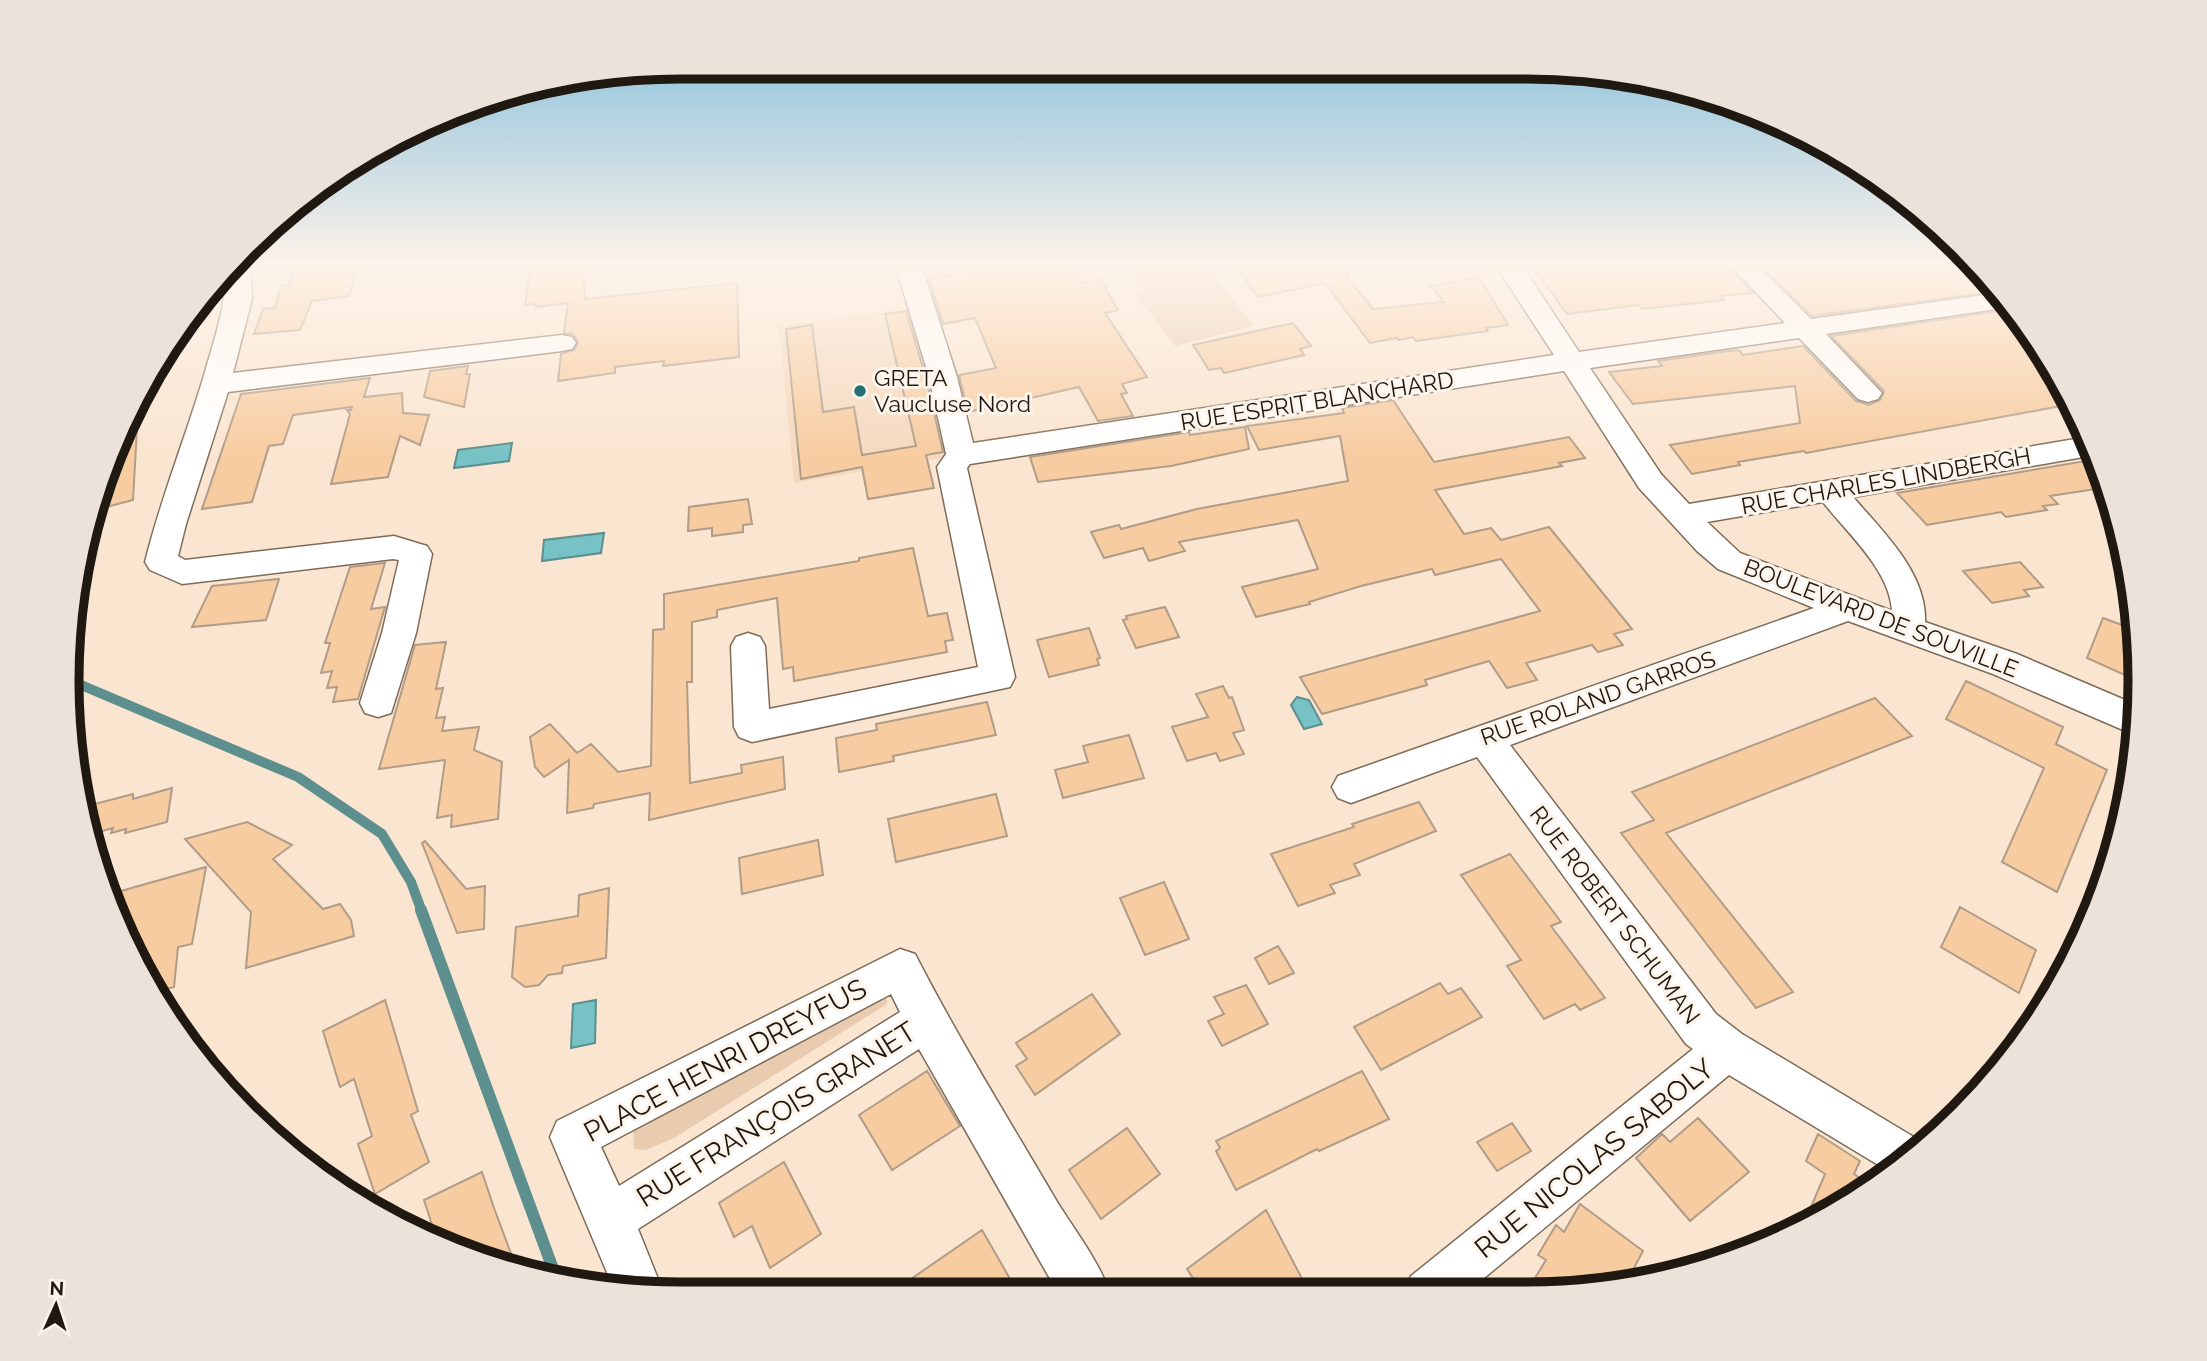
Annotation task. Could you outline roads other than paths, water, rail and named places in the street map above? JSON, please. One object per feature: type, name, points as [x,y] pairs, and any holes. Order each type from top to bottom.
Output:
[{"type":"street","points":[[230,331],[216,384],[170,524],[161,562],[182,572],[394,547],[416,554],[399,633],[378,703]]},
{"type":"street","points":[[748,646],[752,727],[998,677],[952,467],[961,454],[943,377],[929,331]]},
{"type":"street","name":"BOULEVARD DE SOUVILLE","points":[[1551,331],[1650,481],[1681,516],[1729,561],[1842,606],[2005,664],[2127,717]]},
{"type":"street","name":"RUE ESPRIT BLANCHARD","points":[[961,454],[1789,331]]},
{"type":"street","points":[[1807,331],[1868,393]]},
{"type":"street","points":[[216,384],[562,344]]},
{"type":"street","name":"RUE CHARLES LINDBERGH","points":[[1681,516],[2081,448]]},
{"type":"street","points":[[1832,492],[1896,574],[1906,592],[1909,607],[1908,629]]},
{"type":"street","name":"RUE ROLAND GARROS","points":[[1351,787],[1834,614],[1842,606]]},
{"type":"street","name":"RUE ROBERT SCHUMAN","points":[[1483,738],[1701,1029],[1727,1049],[1900,1152]]},
{"type":"street","name":"PLACE HENRI DREYFUS","points":[[610,1219],[573,1137],[900,968],[926,1020]]},
{"type":"street","name":"RUE FRANÇOIS GRANET","points":[[610,1219],[926,1020],[1079,1282]]},
{"type":"street","name":"RUE NICOLAS SABOLY","points":[[1441,1282],[1727,1049]]},
{"type":"street","points":[[610,1219],[635,1280]]},
{"type":"water","points":[[512,443],[509,461],[454,468],[458,450]]},
{"type":"water","points":[[604,533],[601,553],[542,561],[544,540]]},
{"type":"water","points":[[1297,697],[1309,700],[1322,724],[1304,729],[1291,705]]},
{"type":"water","points":[[596,1000],[595,1043],[571,1048],[573,1004]]},
{"type":"waterway","points":[[79,684],[298,777],[382,834],[411,882],[422,912]]},
{"type":"waterway","points":[[421,910],[553,1269]]},
{"type":"place","name":"GRETA Vaucluse Nord","points":[[860,391]]}]
